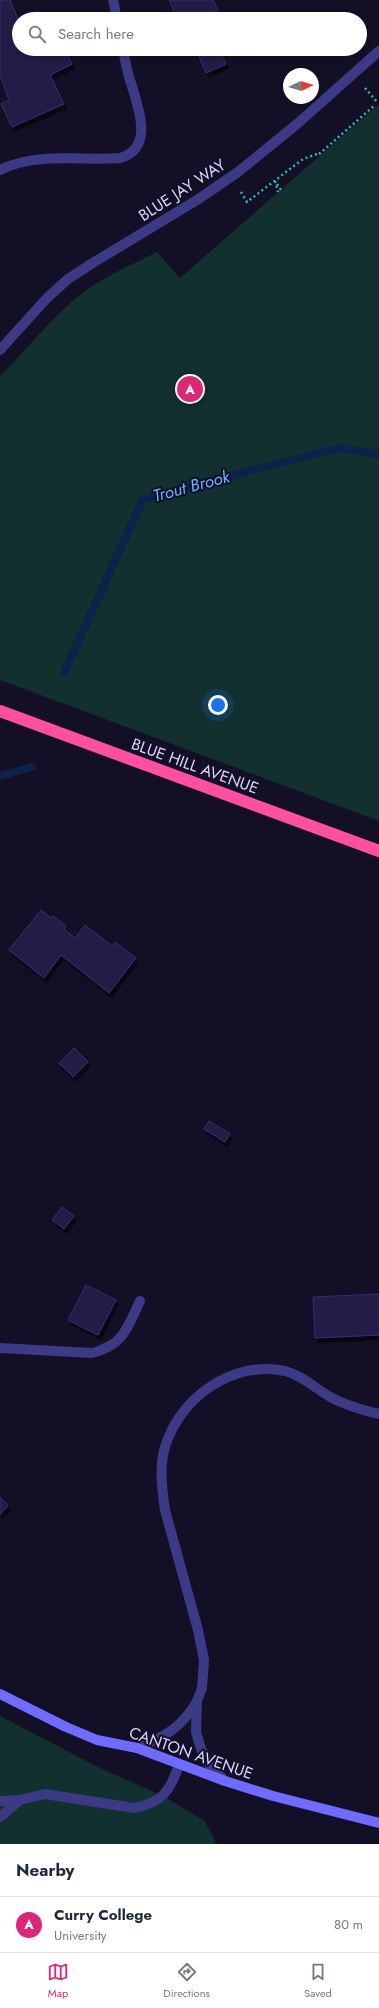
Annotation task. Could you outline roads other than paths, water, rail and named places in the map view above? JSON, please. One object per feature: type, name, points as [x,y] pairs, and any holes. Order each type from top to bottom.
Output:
[{"type":"highway","name":"BLUE HILL AVENUE","points":[[0,710],[379,851]]},
{"type":"main road","name":"CANTON AVENUE","points":[[0,1694],[97,1740],[137,1748],[225,1781],[318,1808],[379,1823]]},
{"type":"lane","points":[[113,0],[116,12]]},
{"type":"lane","name":"BLUE JAY WAY","points":[[0,350],[47,298],[68,279],[197,200],[238,172],[297,124],[379,51]]},
{"type":"lane","points":[[0,170],[16,163],[31,160],[120,158],[125,157],[136,149],[141,136],[142,122],[125,56]]},
{"type":"lane","points":[[0,1348],[92,1353],[106,1350],[119,1341],[140,1301]]},
{"type":"lane","points":[[137,1748],[166,1734],[177,1727],[187,1717],[197,1701],[203,1682],[204,1660],[198,1630],[165,1510],[161,1479],[165,1447],[180,1416],[202,1393],[215,1384],[235,1374],[256,1369],[286,1371],[299,1376],[329,1396],[363,1410],[379,1414]]},
{"type":"lane","points":[[197,1701],[196,1732],[201,1749],[209,1764],[225,1781]]},
{"type":"lane","points":[[0,1801],[20,1800],[45,1794],[134,1808],[145,1806],[164,1796],[179,1765]]},
{"type":"lane","points":[[0,1817],[20,1800]]},
{"type":"waterway","name":"Trout Brook","points":[[64,673],[143,499],[338,448],[379,454]]},
{"type":"waterway","name":"Trout Brook","points":[[0,776],[32,767]]},
{"type":"place","name":"Curry College","points":[[190,389]]}]
